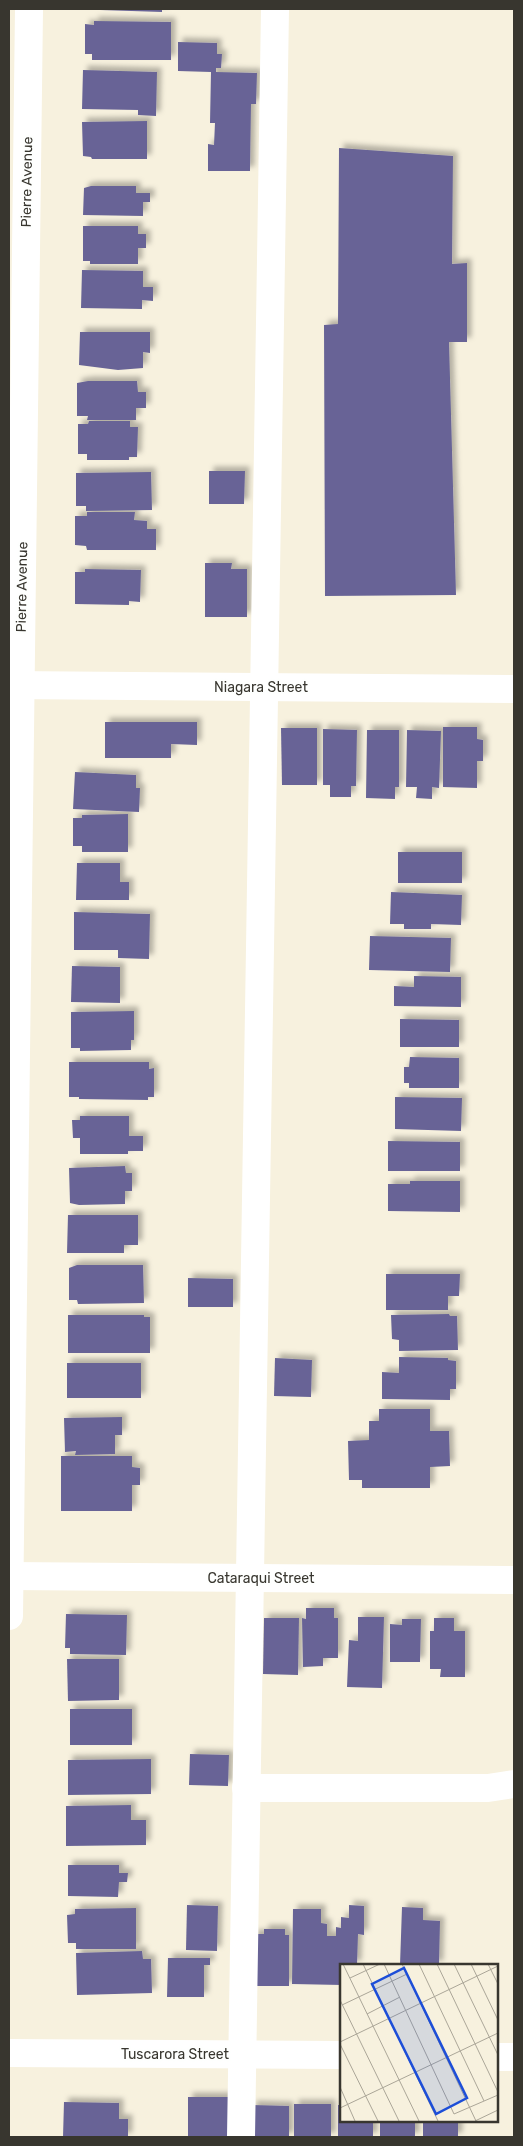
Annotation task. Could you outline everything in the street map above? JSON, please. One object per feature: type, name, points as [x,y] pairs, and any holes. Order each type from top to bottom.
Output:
[{"type":"street","name":"Pierre Avenue","points":[[9,1616],[15,685],[30,9]]},
{"type":"street","points":[[240,2137],[275,9]]},
{"type":"street","name":"Niagara Street","points":[[15,685],[514,688]]},
{"type":"street","name":"Cataraqui Street","points":[[9,1576],[514,1580]]},
{"type":"street","points":[[246,1788],[488,1788],[514,1784]]},
{"type":"street","name":"Tuscarora Street","points":[[9,2052],[340,2056]]},
{"type":"street","points":[[498,2057],[514,2057]]},
{"type":"building","points":[[162,9],[162,12],[100,10]]},
{"type":"building","points":[[94,21],[171,22],[171,60],[92,60],[92,54],[85,54],[85,24],[94,25]]},
{"type":"building","points":[[178,42],[217,43],[217,54],[222,54],[221,68],[216,68],[216,72],[257,73],[256,104],[251,104],[250,171],[208,171],[208,144],[214,145],[215,123],[210,123],[211,72],[178,71]]},
{"type":"building","points":[[83,70],[157,72],[156,116],[138,115],[138,110],[82,109]]},
{"type":"building","points":[[147,121],[147,159],[92,159],[91,157],[83,156],[82,122]]},
{"type":"building","points":[[339,148],[453,156],[452,264],[467,263],[467,342],[449,342],[456,595],[325,596],[324,325],[338,324]]},
{"type":"building","points":[[91,186],[136,186],[136,193],[150,193],[150,202],[143,202],[143,216],[83,215],[84,188]]},
{"type":"building","points":[[83,226],[138,226],[138,234],[146,234],[146,248],[138,248],[138,264],[90,264],[90,261],[83,261]]},
{"type":"building","points":[[82,270],[143,271],[143,287],[153,287],[153,301],[142,300],[142,309],[81,308]]},
{"type":"building","points":[[80,332],[150,332],[150,353],[143,352],[143,368],[118,370],[79,365]]},
{"type":"building","points":[[88,381],[137,381],[138,392],[146,392],[146,408],[136,408],[136,420],[87,420],[88,416],[77,416],[77,383]]},
{"type":"building","points":[[89,421],[130,421],[130,427],[138,427],[137,457],[129,457],[129,460],[87,460],[87,454],[78,454],[78,424],[88,424]]},
{"type":"building","points":[[209,471],[245,471],[244,504],[209,504]]},
{"type":"building","points":[[151,472],[152,510],[86,511],[86,506],[76,506],[76,473]]},
{"type":"building","points":[[87,512],[135,512],[134,520],[147,521],[147,529],[156,529],[156,550],[87,550],[86,546],[75,545],[75,516],[87,516]]},
{"type":"building","points":[[205,563],[232,563],[231,569],[247,569],[247,617],[205,617]]},
{"type":"building","points":[[85,569],[141,570],[140,602],[129,601],[129,605],[75,604],[75,572],[85,572]]},
{"type":"building","points":[[105,722],[197,722],[197,745],[171,744],[171,758],[105,758]]},
{"type":"building","points":[[443,727],[477,727],[477,739],[483,740],[483,761],[477,761],[477,788],[443,787]]},
{"type":"building","points":[[281,728],[317,728],[317,785],[282,785]]},
{"type":"building","points":[[323,729],[357,730],[356,786],[351,786],[351,797],[330,797],[330,785],[323,785]]},
{"type":"building","points":[[367,730],[399,730],[399,787],[395,787],[395,799],[366,798]]},
{"type":"building","points":[[407,730],[441,731],[439,788],[432,787],[432,799],[416,798],[417,787],[406,787]]},
{"type":"building","points":[[75,772],[136,775],[136,788],[140,788],[139,812],[73,809]]},
{"type":"building","points":[[128,814],[128,852],[82,852],[82,846],[73,846],[73,818],[82,818],[82,815]]},
{"type":"building","points":[[398,852],[462,852],[462,883],[398,883]]},
{"type":"building","points":[[77,863],[120,863],[120,882],[129,882],[129,900],[76,900]]},
{"type":"building","points":[[391,892],[462,895],[461,925],[431,924],[431,929],[404,929],[404,924],[390,924]]},
{"type":"building","points":[[74,912],[150,914],[149,959],[118,958],[118,950],[74,950]]},
{"type":"building","points":[[370,936],[451,938],[450,972],[369,970]]},
{"type":"building","points":[[72,966],[120,967],[120,1003],[71,1002]]},
{"type":"building","points":[[414,976],[461,977],[461,1007],[394,1006],[394,986],[414,987]]},
{"type":"building","points":[[134,1011],[134,1040],[131,1040],[131,1050],[80,1051],[80,1048],[71,1048],[71,1012]]},
{"type":"building","points":[[400,1019],[459,1020],[459,1047],[400,1047]]},
{"type":"building","points":[[410,1057],[459,1058],[459,1088],[409,1088],[409,1083],[404,1083],[404,1067],[409,1067]]},
{"type":"building","points":[[69,1062],[149,1062],[149,1069],[154,1068],[154,1097],[148,1097],[148,1100],[79,1099],[79,1097],[69,1097]]},
{"type":"building","points":[[395,1097],[462,1098],[461,1131],[395,1129]]},
{"type":"building","points":[[80,1116],[129,1116],[129,1136],[143,1136],[143,1151],[128,1151],[128,1154],[80,1154],[80,1138],[73,1138],[72,1120],[80,1120]]},
{"type":"building","points":[[388,1141],[460,1142],[460,1171],[388,1171]]},
{"type":"building","points":[[125,1166],[126,1173],[132,1173],[132,1191],[125,1191],[125,1204],[79,1205],[70,1203],[69,1168]]},
{"type":"building","points":[[410,1181],[460,1181],[460,1212],[388,1211],[388,1184],[410,1184]]},
{"type":"building","points":[[68,1215],[138,1215],[138,1245],[124,1245],[124,1253],[67,1253]]},
{"type":"building","points":[[77,1265],[143,1265],[144,1303],[78,1304],[77,1300],[69,1300],[69,1268]]},
{"type":"building","points":[[386,1274],[460,1274],[459,1296],[448,1296],[448,1310],[386,1310]]},
{"type":"building","points":[[188,1278],[233,1279],[233,1307],[188,1307]]},
{"type":"building","points":[[449,1314],[450,1316],[457,1316],[458,1350],[399,1351],[399,1340],[392,1339],[391,1315]]},
{"type":"building","points":[[68,1315],[144,1315],[144,1317],[150,1317],[150,1353],[68,1353]]},
{"type":"building","points":[[399,1357],[448,1358],[448,1360],[456,1361],[456,1389],[450,1389],[450,1400],[382,1399],[382,1372],[399,1373]]},
{"type":"building","points":[[275,1358],[312,1360],[311,1397],[274,1396]]},
{"type":"building","points":[[67,1363],[141,1363],[141,1398],[67,1398]]},
{"type":"building","points":[[379,1409],[430,1409],[430,1431],[449,1431],[450,1466],[430,1467],[430,1488],[362,1488],[362,1480],[349,1480],[348,1441],[369,1440],[369,1421],[379,1421]]},
{"type":"building","points":[[122,1417],[122,1435],[115,1435],[115,1454],[75,1455],[76,1451],[65,1452],[64,1418]]},
{"type":"building","points":[[61,1456],[132,1456],[132,1467],[140,1468],[140,1485],[132,1485],[132,1511],[61,1511]]},
{"type":"building","points":[[306,1608],[334,1608],[334,1618],[338,1618],[338,1658],[323,1658],[323,1666],[303,1667],[302,1618],[306,1619]]},
{"type":"building","points":[[66,1614],[127,1615],[126,1655],[70,1654],[70,1648],[65,1648]]},
{"type":"building","points":[[358,1617],[384,1617],[382,1688],[347,1687],[349,1640],[358,1641]]},
{"type":"building","points":[[264,1618],[299,1618],[298,1675],[263,1674]]},
{"type":"building","points":[[434,1618],[454,1618],[454,1631],[465,1631],[465,1677],[440,1677],[441,1669],[430,1669],[430,1631],[434,1631]]},
{"type":"building","points":[[402,1619],[421,1619],[420,1662],[390,1662],[390,1624],[402,1625]]},
{"type":"building","points":[[67,1659],[119,1659],[119,1700],[68,1701]]},
{"type":"building","points":[[70,1709],[132,1709],[132,1745],[70,1745]]},
{"type":"building","points":[[190,1754],[229,1755],[228,1786],[189,1785]]},
{"type":"building","points":[[151,1759],[151,1794],[68,1795],[68,1760]]},
{"type":"building","points":[[131,1805],[131,1820],[146,1820],[146,1845],[66,1846],[66,1806]]},
{"type":"building","points":[[68,1865],[119,1865],[119,1873],[128,1873],[127,1882],[119,1882],[118,1897],[68,1896]]},
{"type":"building","points":[[187,1905],[218,1906],[217,1951],[186,1950]]},
{"type":"building","points":[[349,1905],[364,1906],[364,1935],[358,1934],[357,1964],[340,1964],[340,1985],[292,1984],[293,1909],[321,1909],[321,1923],[327,1924],[327,1936],[336,1936],[336,1927],[341,1928],[341,1917],[349,1918]]},
{"type":"building","points":[[402,1907],[423,1908],[423,1920],[440,1921],[439,1964],[400,1964]]},
{"type":"building","points":[[136,1908],[136,1949],[76,1949],[76,1943],[68,1943],[67,1915],[75,1914],[75,1909]]},
{"type":"building","points":[[264,1929],[285,1929],[285,1935],[289,1935],[289,1986],[253,1986],[253,1934],[264,1934]]},
{"type":"building","points":[[142,1951],[143,1959],[151,1959],[152,1993],[77,1995],[76,1953]]},
{"type":"building","points":[[168,1958],[210,1958],[210,1965],[204,1965],[204,1997],[167,1997]]},
{"type":"building","points":[[188,2097],[228,2097],[228,2137],[188,2137]]},
{"type":"building","points":[[64,2102],[119,2103],[119,2119],[128,2119],[128,2137],[63,2137]]},
{"type":"building","points":[[294,2104],[331,2104],[331,2137],[294,2137]]},
{"type":"building","points":[[252,2105],[289,2106],[289,2137],[252,2137]]},
{"type":"building","points":[[338,2105],[340,2105],[340,2121],[373,2121],[373,2137],[338,2137]]},
{"type":"building","points":[[380,2121],[415,2121],[415,2137],[380,2137]]},
{"type":"building","points":[[423,2121],[458,2121],[458,2137],[423,2137]]}]
